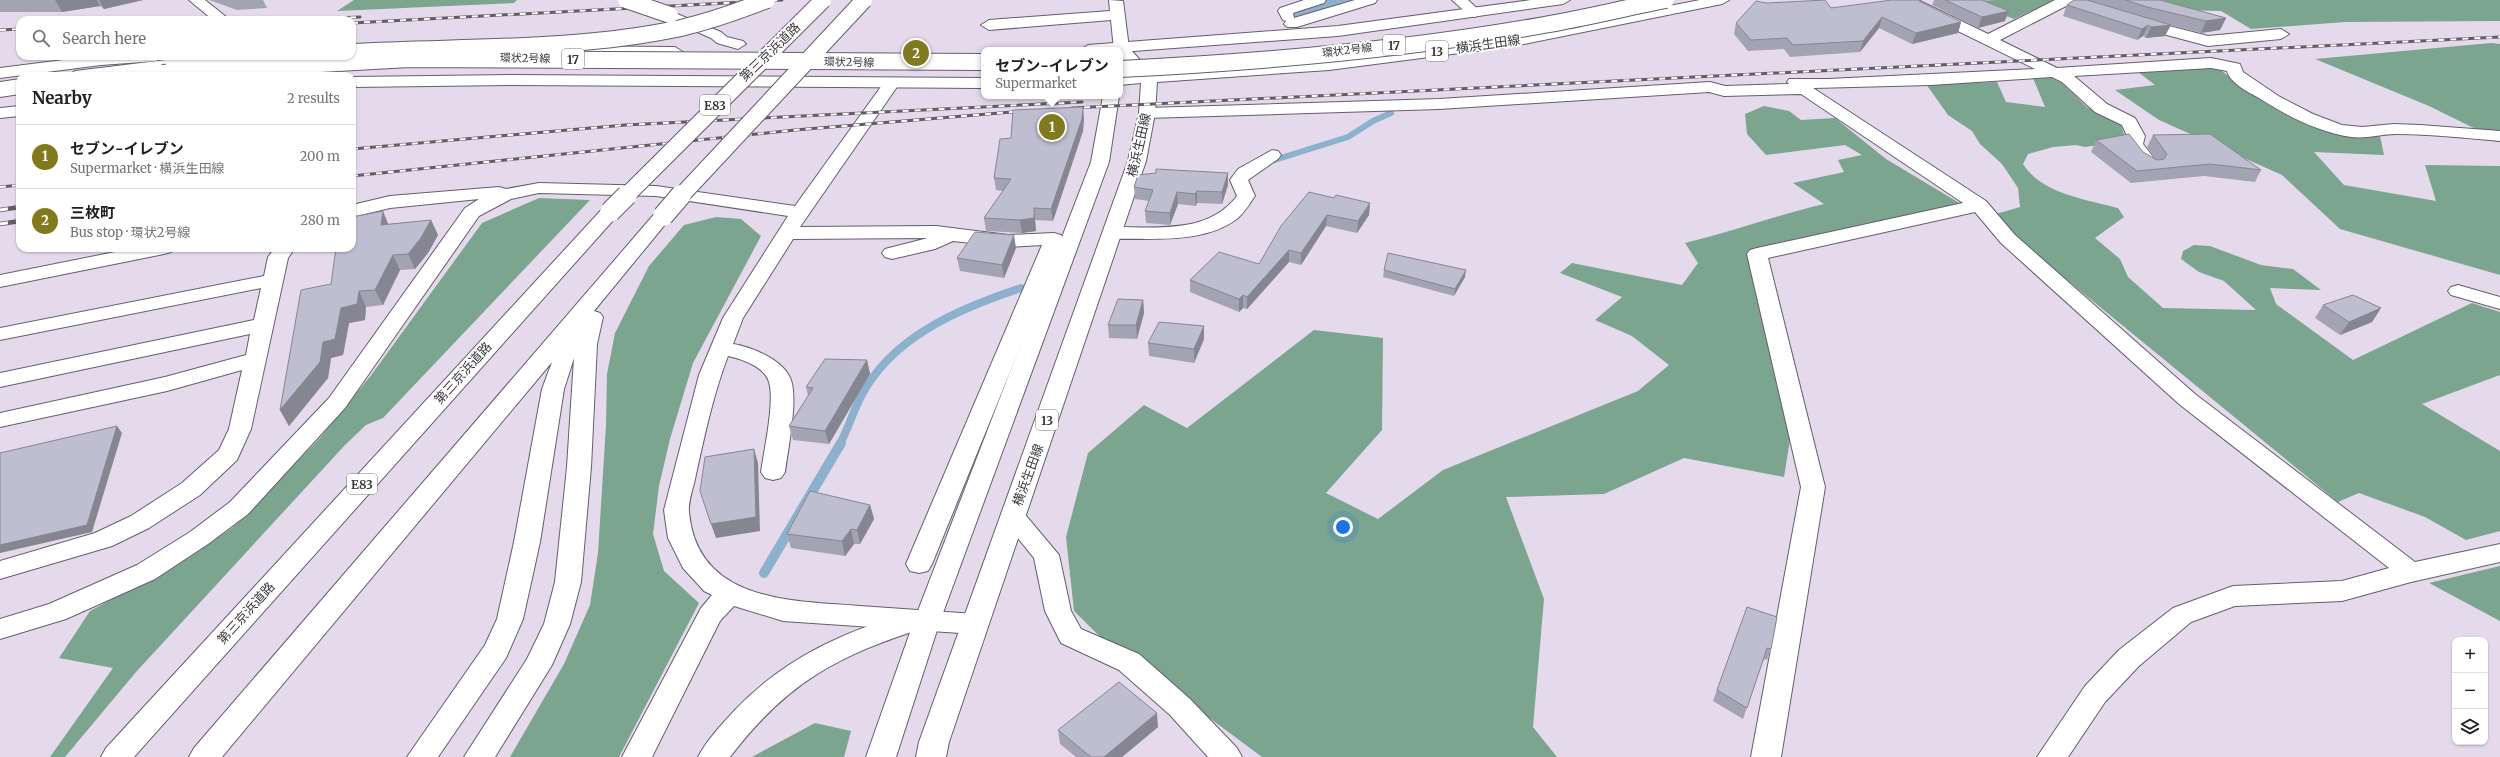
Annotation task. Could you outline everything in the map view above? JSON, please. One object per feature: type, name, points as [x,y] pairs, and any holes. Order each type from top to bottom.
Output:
[{"type":"main road","points":[[626,0],[670,15],[716,35],[722,40],[738,44]]},
{"type":"main road","points":[[356,51],[532,45],[622,38],[670,30],[715,19],[767,0]]},
{"type":"main road","name":"第三京浜道路","points":[[116,757],[610,212],[823,0]]},
{"type":"main road","name":"E83","points":[[204,757],[601,287],[734,136],[864,0]]},
{"type":"main road","points":[[1116,0],[1120,47]]},
{"type":"main road","points":[[1295,29],[1285,11],[1319,0]]},
{"type":"main road","points":[[1295,29],[1370,0]]},
{"type":"main road","points":[[1459,0],[1475,12]]},
{"type":"main road","name":"環状2号線","points":[[1123,53],[1318,42],[1500,19],[1610,0]]},
{"type":"main road","name":"環状2号線","points":[[1123,69],[1316,54],[1394,45],[1528,28],[1666,0]]},
{"type":"main road","name":"横浜生田線","points":[[931,757],[934,742],[1114,233],[1137,162],[1147,113],[1149,79],[1328,65],[1514,42],[1722,0]]},
{"type":"main road","points":[[1906,0],[2068,79],[2101,108],[2129,122],[2136,136],[2134,144],[2151,166]]},
{"type":"main road","points":[[1989,40],[2066,0],[2118,17],[2208,41],[2281,34]]},
{"type":"main road","points":[[200,1],[218,16]]},
{"type":"main road","points":[[1123,53],[1295,29],[1338,31],[1555,1]]},
{"type":"main road","points":[[989,25],[1118,15]]},
{"type":"main road","points":[[356,51],[483,50],[921,56],[981,54]]},
{"type":"main road","points":[[1123,56],[1149,79]]},
{"type":"main road","name":"環状2号線","points":[[155,72],[168,69],[409,59],[916,63],[981,62]]},
{"type":"main road","points":[[0,73],[101,60]]},
{"type":"main road","points":[[225,72],[237,60]]},
{"type":"main road","points":[[128,72],[252,60]]},
{"type":"main road","points":[[1147,113],[1439,104],[1782,82],[1828,84],[2224,64],[2234,68],[2236,74],[2264,96],[2326,126],[2350,132],[2393,129],[2455,131],[2500,136]]},
{"type":"main road","name":"環状2号線","points":[[356,73],[463,69],[981,73]]},
{"type":"main road","points":[[1123,80],[1149,79]]},
{"type":"main road","points":[[356,82],[461,80],[891,84],[981,83]]},
{"type":"main road","points":[[0,86],[16,84]]},
{"type":"main road","points":[[891,84],[786,232],[733,318],[710,375],[676,510],[681,538],[692,561],[713,584],[744,600],[784,611],[975,624]]},
{"type":"main road","points":[[1710,87],[1724,91],[1804,89],[1979,205],[2008,239],[2187,399],[2411,572]]},
{"type":"main road","points":[[0,92],[16,90]]},
{"type":"main road","points":[[881,757],[922,621],[1100,162],[1110,99]]},
{"type":"main road","points":[[0,104],[16,102]]},
{"type":"main road","points":[[0,113],[16,111]]},
{"type":"main road","points":[[1114,233],[1186,231],[1214,224],[1231,215],[1246,196],[1239,180],[1244,173],[1272,155]]},
{"type":"main road","points":[[356,210],[390,202],[539,188],[656,190],[800,212]]},
{"type":"main road","points":[[0,629],[57,612],[146,572],[199,538],[239,508],[337,403],[472,212],[485,203],[520,190]]},
{"type":"main road","points":[[1766,757],[1813,488],[1757,254],[1979,205]]},
{"type":"main road","points":[[786,232],[875,234],[936,232],[1008,241],[1054,239],[920,564]]},
{"type":"main road","points":[[892,253],[928,245],[953,235]]},
{"type":"main road","points":[[0,281],[144,252]]},
{"type":"main road","points":[[0,570],[103,540],[140,522],[190,489],[228,454],[240,429],[262,325],[278,258],[282,252]]},
{"type":"main road","points":[[0,334],[273,280]]},
{"type":"main road","points":[[422,757],[496,650],[510,619],[527,542],[553,389],[567,348],[601,287]]},
{"type":"main road","points":[[479,757],[538,664],[557,624],[566,589],[579,467],[586,344],[601,287]]},
{"type":"main road","points":[[2458,291],[2500,303]]},
{"type":"main road","points":[[0,380],[262,325]]},
{"type":"main road","points":[[721,348],[742,352],[764,362],[780,380],[781,408],[773,472]]},
{"type":"main road","points":[[0,420],[167,384],[255,359]]},
{"type":"main road","points":[[1013,517],[1046,555],[1058,611],[1071,636],[1129,662],[1180,707],[1227,757]]},
{"type":"main road","points":[[2052,757],[2095,694],[2129,658],[2182,615],[2233,596],[2342,591],[2411,572],[2500,553]]},
{"type":"main road","points":[[637,757],[710,615],[730,593]]},
{"type":"main road","points":[[713,757],[748,712],[785,680],[838,648],[880,630],[922,621]]},
{"type":"green space","points":[[354,0],[517,0],[514,3],[337,11]]},
{"type":"green space","points":[[2054,0],[2014,19],[1967,1]]},
{"type":"green space","points":[[2163,0],[2500,0],[2500,21],[2345,22],[2251,29],[2221,11],[2174,10]]},
{"type":"green space","points":[[2491,43],[2500,44],[2500,141],[2429,106],[2315,59]]},
{"type":"green space","points":[[2215,66],[2254,95],[2320,127],[2344,135],[2380,136],[2384,155],[2314,152],[2344,185],[2436,201],[2425,165],[2500,166],[2500,275],[2340,229],[2282,175],[2159,120],[2115,90],[2155,85],[2138,72]]},
{"type":"green space","points":[[2049,77],[2062,83],[2087,107],[2121,125],[2126,141],[2085,147],[2076,145],[2053,147],[2028,154],[2023,164],[2031,174],[2053,189],[2079,198],[2118,208],[2124,217],[2095,238],[2120,259],[2128,277],[2163,308],[2256,310],[2224,281],[2199,272],[2181,259],[2183,251],[2194,245],[2210,246],[2261,265],[2293,269],[2321,290],[2270,288],[2276,304],[2353,360],[2472,303],[2500,312],[2500,375],[2422,404],[2500,451],[2500,531],[2466,540],[2425,517],[2359,493],[2338,502],[2017,239],[1996,214],[2020,207],[2018,188],[2002,164],[1980,144],[1972,131],[1948,115],[1926,84],[1997,82],[2006,102],[2045,107],[2033,78]]},
{"type":"green space","points":[[1764,106],[1789,111],[1801,120],[1835,118],[1886,159],[1961,204],[1750,252],[1790,440],[1784,477],[1684,458],[1604,494],[1506,497],[1544,599],[1533,727],[1557,757],[1262,757],[1184,699],[1141,677],[1074,611],[1066,537],[1088,453],[1144,405],[1187,428],[1314,330],[1383,338],[1382,430],[1326,493],[1378,519],[1443,470],[1638,391],[1669,365],[1632,336],[1595,320],[1622,297],[1560,273],[1572,263],[1682,285],[1698,263],[1685,243],[1824,204],[1793,183],[1844,172],[1838,160],[1862,155],[1845,145],[1766,155],[1747,134],[1745,114]]},
{"type":"green space","points":[[539,198],[590,200],[383,418],[366,425],[345,445],[136,672],[65,757],[50,757],[113,668],[59,658],[90,611],[190,557],[233,527],[319,439],[372,374],[482,223]]},
{"type":"green space","points":[[716,217],[741,219],[761,236],[693,363],[670,439],[659,486],[653,534],[664,571],[699,603],[619,757],[510,757],[564,664],[590,605],[598,553],[606,425],[607,374],[615,333],[649,266],[684,225]]},
{"type":"green space","points":[[2500,566],[2500,621],[2429,583]]},
{"type":"green space","points":[[815,723],[851,731],[844,757],[752,757]]},
{"type":"building","points":[[1825,0],[1831,8],[1892,0],[1917,0],[1961,22],[1916,33],[1882,17],[1863,41],[1793,45],[1787,38],[1751,40],[1736,23],[1756,1],[1767,3]]},
{"type":"building","points":[[1945,0],[1982,0],[2009,11],[1982,17]]},
{"type":"building","points":[[2074,0],[2087,0],[2171,25],[2151,27],[2148,25],[2142,29],[2067,5]]},
{"type":"building","points":[[2125,0],[2160,0],[2226,18],[2206,21],[2147,7]]},
{"type":"building","points":[[1083,107],[1082,119],[1051,209],[1034,208],[1034,218],[1020,220],[984,218],[1011,179],[994,178],[1000,139],[1011,138],[1013,110]]},
{"type":"building","points":[[2129,134],[2143,152],[2157,160],[2164,159],[2167,154],[2153,135],[2210,134],[2261,170],[2210,164],[2137,171],[2096,140]]},
{"type":"building","points":[[1156,169],[1228,173],[1222,192],[1197,191],[1195,194],[1177,192],[1170,213],[1145,211],[1153,190],[1134,187],[1138,175],[1156,173]]},
{"type":"building","points":[[1309,192],[1334,198],[1336,195],[1370,203],[1358,221],[1327,215],[1301,253],[1289,250],[1247,297],[1243,295],[1239,299],[1190,280],[1219,252],[1259,264],[1281,226]]},
{"type":"building","points":[[383,211],[381,225],[431,220],[421,238],[408,254],[393,255],[375,290],[359,291],[357,304],[341,308],[335,339],[323,342],[320,362],[280,410],[301,290],[331,284],[335,252],[356,252],[356,216]]},
{"type":"building","points":[[975,232],[1014,235],[1002,265],[957,258]]},
{"type":"building","points":[[1388,253],[1466,270],[1455,289],[1384,270]]},
{"type":"building","points":[[2353,295],[2381,308],[2349,322],[2323,305]]},
{"type":"building","points":[[1118,299],[1143,300],[1136,325],[1108,325]]},
{"type":"building","points":[[1159,322],[1204,326],[1194,349],[1148,343]]},
{"type":"building","points":[[825,359],[867,360],[825,431],[789,426],[813,388],[806,387]]},
{"type":"building","points":[[117,426],[87,525],[0,545],[0,453]]},
{"type":"building","points":[[754,449],[756,517],[711,524],[700,491],[705,457]]},
{"type":"building","points":[[810,491],[870,505],[857,530],[851,529],[842,541],[787,534]]},
{"type":"building","points":[[1747,607],[1777,617],[1771,649],[1767,648],[1747,708],[1717,690]]},
{"type":"building","points":[[1119,682],[1157,713],[1104,757],[1091,757],[1058,730]]},
{"type":"waterway","points":[[1299,14],[1346,0]]},
{"type":"waterway","points":[[1268,162],[1348,137],[1373,121],[1391,113]]},
{"type":"waterway","points":[[840,444],[859,400],[867,386],[881,367],[897,351],[935,324],[956,313],[999,295],[1021,288]]},
{"type":"waterway","points":[[764,573],[841,443]]},
{"type":"railway","points":[[356,23],[782,0]]},
{"type":"railway","points":[[356,17],[360,17]]},
{"type":"railway","points":[[0,30],[16,29]]},
{"type":"railway","points":[[1072,108],[2500,37]]},
{"type":"railway","points":[[356,149],[625,125],[1082,102]]},
{"type":"railway","points":[[356,176],[795,130],[1024,111]]},
{"type":"railway","points":[[0,187],[16,185]]},
{"type":"railway","points":[[0,210],[16,208]]},
{"type":"railway","points":[[0,224],[16,222]]},
{"type":"place","name":"三枚町","points":[[916,53]]},
{"type":"place","name":"セブン-イレブン","points":[[1052,127]]}]
